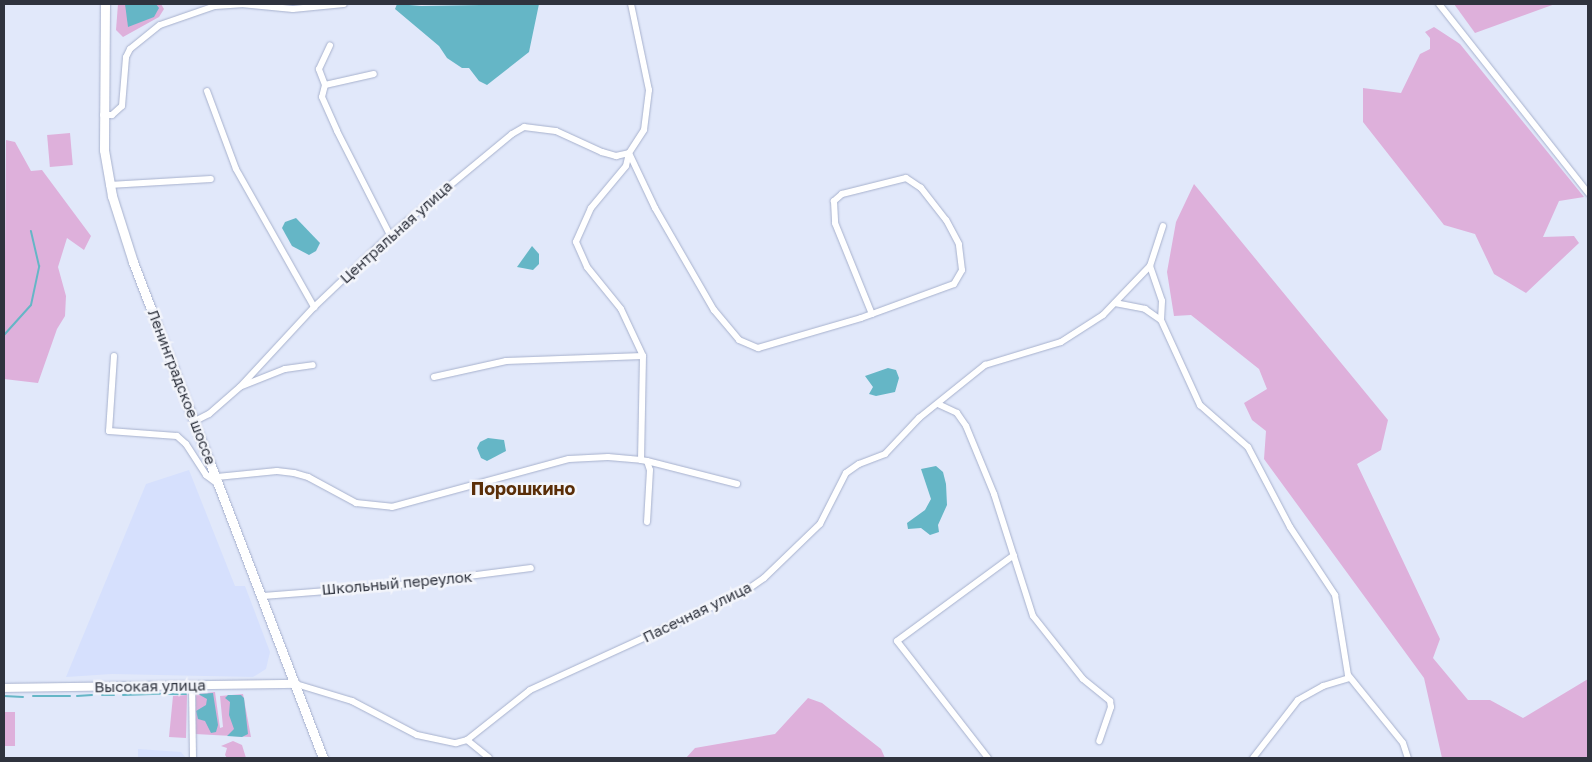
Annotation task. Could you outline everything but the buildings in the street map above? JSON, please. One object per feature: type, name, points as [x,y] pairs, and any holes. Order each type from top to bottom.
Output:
[{"type":"main road","name":"Ленинградское шоссе","points":[[105,4],[103,115],[110,185],[133,262],[196,421],[323,758]]},
{"type":"street","points":[[103,115],[112,115],[122,106],[126,57],[130,49],[160,25],[215,6],[241,4],[293,9],[344,4]]},
{"type":"street","points":[[631,4],[649,90],[644,130],[629,153],[626,166],[591,208],[576,242],[587,267],[620,309],[643,356],[644,461],[650,470],[647,522]]},
{"type":"street","points":[[1439,4],[1588,193]]},
{"type":"street","points":[[330,45],[319,68],[325,85],[322,97],[337,131],[390,235]]},
{"type":"street","points":[[325,85],[374,74]]},
{"type":"street","points":[[207,91],[236,169],[314,307]]},
{"type":"street","name":"Центральная улица","points":[[196,421],[209,414],[240,387],[314,307],[390,235],[524,127],[556,131],[609,154],[629,153]]},
{"type":"street","points":[[629,153],[654,208],[709,301],[739,340],[758,348],[872,314],[954,284],[962,270],[959,244],[946,220],[921,188],[906,178],[842,194],[834,202],[835,223],[872,314]]},
{"type":"street","points":[[110,185],[211,179]]},
{"type":"street","name":"Пасечная улица","points":[[467,740],[530,690],[755,585],[820,524],[846,473],[859,464],[885,454],[905,432],[985,365],[1060,342],[1078,333],[1115,303],[1150,266],[1163,226]]},
{"type":"street","points":[[1150,266],[1162,301],[1161,320],[1200,405],[1248,447],[1290,527],[1335,595],[1350,678],[1403,743],[1408,758]]},
{"type":"street","points":[[1115,303],[1145,309],[1161,320]]},
{"type":"street","points":[[114,356],[109,431],[177,436],[186,444],[206,475],[218,481],[278,471],[294,473],[308,477],[356,503],[392,507],[569,460],[608,457],[644,461],[737,484]]},
{"type":"street","points":[[434,377],[506,360],[643,356]]},
{"type":"street","points":[[240,387],[285,369],[312,365]]},
{"type":"street","points":[[938,404],[957,413],[966,426],[994,494],[1033,616],[1083,679],[1110,700],[1111,707],[1099,741]]},
{"type":"street","points":[[988,758],[898,641],[1014,554]]},
{"type":"street","name":"Школьный переулок","points":[[263,596],[391,586],[531,568]]},
{"type":"street","points":[[1253,758],[1298,700],[1323,686],[1350,678]]},
{"type":"street","points":[[296,684],[352,701],[416,735],[456,742],[467,740],[489,758]]},
{"type":"street","name":"Высокая улица","points":[[4,688],[296,684]]},
{"type":"street","points":[[192,686],[193,758]]},
{"type":"shaded area","points":[[118,4],[161,4],[164,9],[159,17],[123,37],[116,30]]},
{"type":"shaded area","points":[[1454,4],[1555,4],[1475,33]]},
{"type":"shaded area","points":[[1434,27],[1460,44],[1584,197],[1559,201],[1543,237],[1574,236],[1579,243],[1526,293],[1494,274],[1475,234],[1444,225],[1363,122],[1363,88],[1401,93],[1420,54],[1430,49],[1430,38],[1425,32]]},
{"type":"shaded area","points":[[70,133],[73,165],[50,167],[47,135]]},
{"type":"shaded area","points":[[6,140],[15,142],[31,171],[42,170],[91,236],[84,250],[67,238],[58,267],[66,296],[65,316],[57,329],[38,383],[4,379]]},
{"type":"shaded area","points":[[1194,184],[1388,420],[1381,450],[1357,464],[1440,639],[1433,658],[1468,700],[1490,700],[1523,718],[1588,679],[1588,758],[1442,758],[1424,678],[1264,459],[1266,431],[1252,420],[1244,403],[1267,389],[1259,369],[1191,315],[1174,316],[1167,272],[1176,222]]},
{"type":"shaded area","points":[[189,470],[235,586],[245,586],[270,652],[266,669],[253,677],[112,674],[66,677],[146,484]]},
{"type":"shaded area","points":[[215,692],[220,728],[223,727],[220,696],[243,694],[251,737],[195,734],[196,694]]},
{"type":"shaded area","points":[[187,695],[186,738],[169,737],[173,696]]},
{"type":"shaded area","points":[[808,698],[822,703],[881,749],[885,758],[686,758],[695,748],[775,734]]},
{"type":"shaded area","points":[[4,712],[15,712],[15,746],[4,746]]},
{"type":"shaded area","points":[[233,741],[242,745],[246,758],[227,758],[225,755],[227,748],[221,746]]},
{"type":"shaded area","points":[[138,749],[181,752],[186,758],[138,758]]},
{"type":"water","points":[[125,4],[156,4],[159,8],[154,17],[128,27]]},
{"type":"water","points":[[397,4],[421,6],[539,4],[529,52],[487,85],[479,81],[469,68],[462,68],[447,58],[439,46],[395,9]]},
{"type":"water","points":[[296,218],[320,243],[316,251],[309,255],[292,246],[282,228],[285,222]]},
{"type":"water","points":[[532,246],[539,254],[539,264],[533,270],[517,267]]},
{"type":"water","points":[[888,368],[896,370],[899,378],[895,392],[876,396],[869,394],[873,387],[865,376]]},
{"type":"water","points":[[488,438],[504,440],[506,451],[487,461],[481,458],[477,448],[480,442]]},
{"type":"water","points":[[936,466],[943,472],[946,484],[947,505],[938,525],[939,532],[930,535],[921,528],[908,529],[907,523],[925,510],[931,499],[921,469]]},
{"type":"water","points":[[213,693],[218,725],[216,732],[211,733],[205,721],[198,719],[196,711],[206,705],[207,699],[198,694]]},
{"type":"water","points":[[228,695],[241,695],[244,698],[248,734],[242,737],[227,736],[234,729],[229,715],[230,702],[225,698]]},
{"type":"waterway","points":[[4,335],[31,305],[39,266],[31,231]]},
{"type":"waterway","points":[[123,695],[160,694]]},
{"type":"waterway","points":[[168,694],[186,694]]},
{"type":"waterway","points":[[77,696],[92,695]]},
{"type":"waterway","points":[[102,695],[114,695]]},
{"type":"waterway","points":[[4,696],[23,697]]},
{"type":"waterway","points":[[33,696],[70,696]]},
{"type":"district","name":"Порошкино","points":[[523,488]]}]
